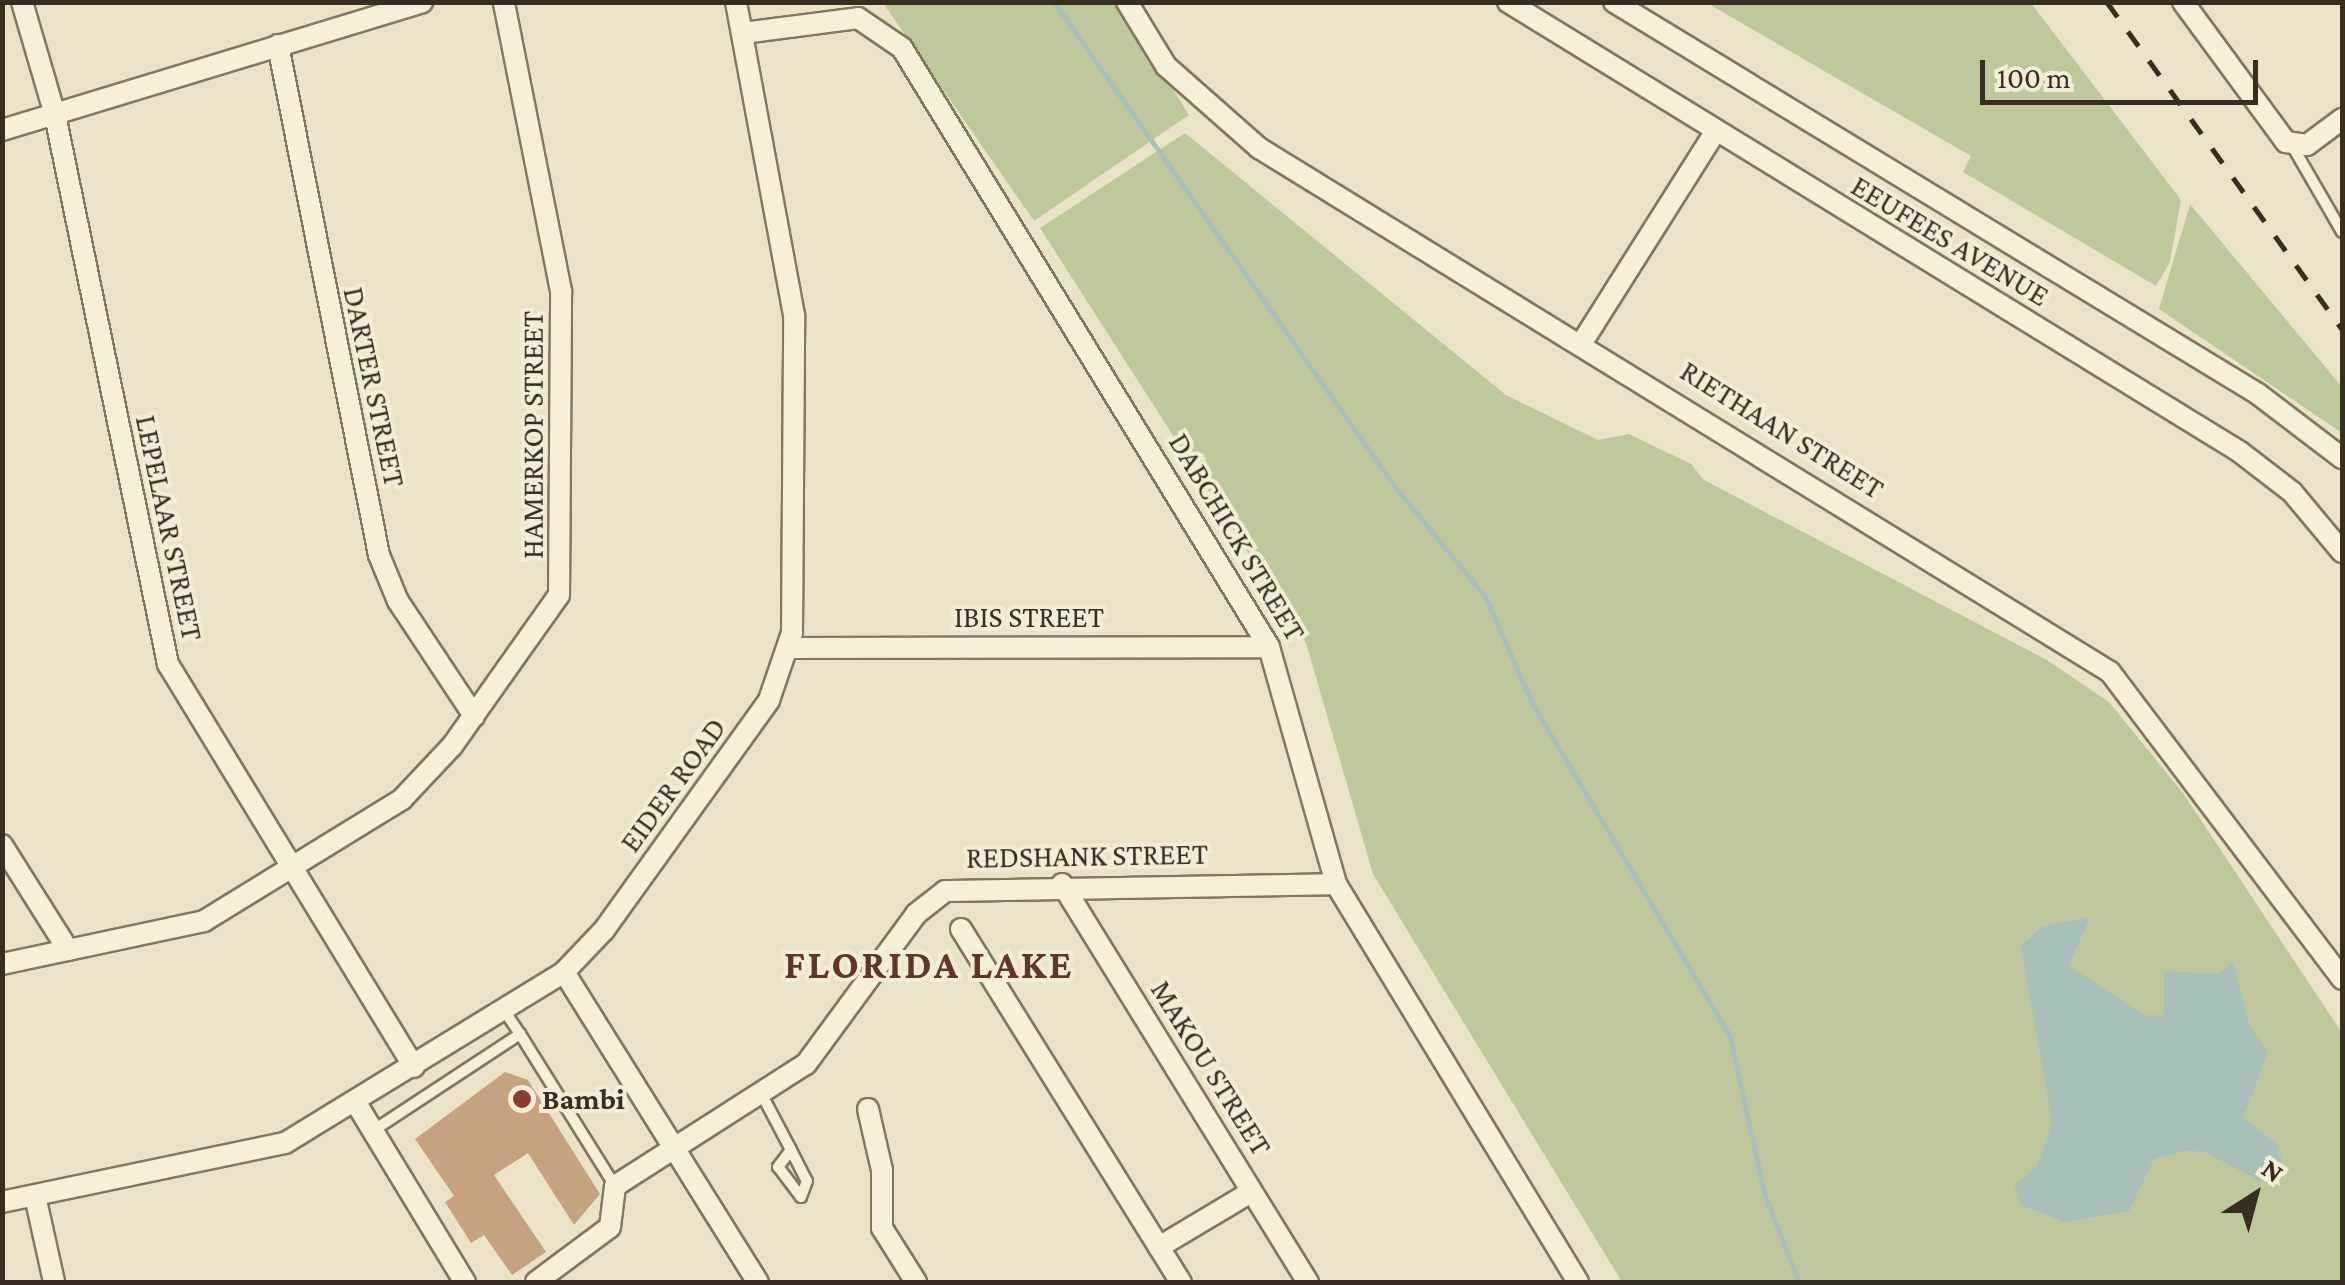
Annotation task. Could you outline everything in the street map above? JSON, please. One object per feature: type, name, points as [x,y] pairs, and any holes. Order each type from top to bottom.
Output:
[{"type":"street","name":"LEPELAAR STREET","points":[[22,2],[55,115],[161,644],[290,867],[414,1067]]},
{"type":"street","points":[[2,130],[422,2]]},
{"type":"street","name":"HAMERKOP STREET","points":[[2,964],[190,926],[415,790],[474,716],[559,595],[564,563],[561,290],[504,2]]},
{"type":"street","name":"EIDER ROAD","points":[[2,1202],[271,1147],[356,1103],[564,972],[723,770],[769,700],[789,648],[792,281],[736,2]]},
{"type":"street","name":"RIETHAAN STREET","points":[[1127,2],[1211,114],[1583,341],[2110,672],[2192,768],[2342,980]]},
{"type":"street","name":"EEUFEES AVENUE","points":[[1508,2],[1713,134],[2240,452],[2292,492],[2342,552]]},
{"type":"street","name":"EEUFEES AVENUE","points":[[1614,2],[2258,394],[2342,458]]},
{"type":"street","points":[[2183,2],[2293,147],[2342,119]]},
{"type":"street","name":"DABCHICK STREET","points":[[743,33],[858,18],[891,34],[1270,646],[1336,884],[1578,1282]]},
{"type":"street","name":"DARTER STREET","points":[[278,46],[380,555],[398,601],[474,716]]},
{"type":"street","points":[[1583,341],[1713,134]]},
{"type":"street","name":"IBIS STREET","points":[[789,648],[1270,646]]},
{"type":"street","points":[[2,845],[68,950]]},
{"type":"street","name":"REDSHANK STREET","points":[[615,1186],[815,1054],[931,900],[985,884],[1336,884]]},
{"type":"street","name":"MAKOU STREET","points":[[1062,884],[1308,1282]]},
{"type":"street","points":[[961,929],[1180,1282]]},
{"type":"street","points":[[564,972],[758,1282]]},
{"type":"street","points":[[356,1103],[460,1281]]},
{"type":"street","points":[[868,1109],[880,1154],[882,1228],[916,1282]]},
{"type":"street","points":[[536,1282],[610,1227],[615,1186]]},
{"type":"street","points":[[1159,1247],[1252,1192]]},
{"type":"street","points":[[35,1196],[54,1282]]},
{"type":"lane","points":[[2293,147],[2342,232]]},
{"type":"lane","points":[[504,1010],[615,1186]]},
{"type":"lane","points":[[373,1131],[520,1034]]},
{"type":"lane","points":[[761,1093],[791,1150]]},
{"type":"green space","points":[[883,3],[1119,3],[1189,115],[1034,221]]},
{"type":"green space","points":[[1707,3],[2031,3],[2181,200],[2170,262],[2156,286],[1963,172],[1971,156]]},
{"type":"green space","points":[[1185,133],[1506,395],[1598,440],[1629,434],[1691,464],[1704,480],[2047,660],[2109,702],[2183,793],[2342,1033],[2342,1282],[1622,1282],[1373,874],[1306,643],[1040,228]]},
{"type":"green space","points":[[2190,204],[2342,387],[2342,433],[2159,309]]},
{"type":"water","points":[[2090,917],[2069,966],[2146,1016],[2164,1015],[2164,971],[2218,974],[2233,962],[2250,1027],[2268,1052],[2243,1118],[2277,1144],[2282,1161],[2262,1182],[2204,1152],[2184,1151],[2154,1159],[2129,1211],[2064,1222],[2021,1205],[2014,1186],[2038,1165],[2052,1123],[2021,946],[2041,927]]},
{"type":"building","points":[[505,1072],[528,1080],[600,1194],[574,1225],[528,1153],[494,1175],[546,1252],[512,1275],[484,1235],[471,1243],[445,1202],[454,1196],[415,1139]]},
{"type":"waterway","points":[[1054,2],[1395,487],[1485,596],[1532,703],[1730,1037],[1764,1193],[1799,1282]]},
{"type":"railway","points":[[2107,2],[2342,329]]},
{"type":"place","name":"Bambi","points":[[522,1099]]},
{"type":"district","name":"FLORIDA LAKE","points":[[929,965]]}]
